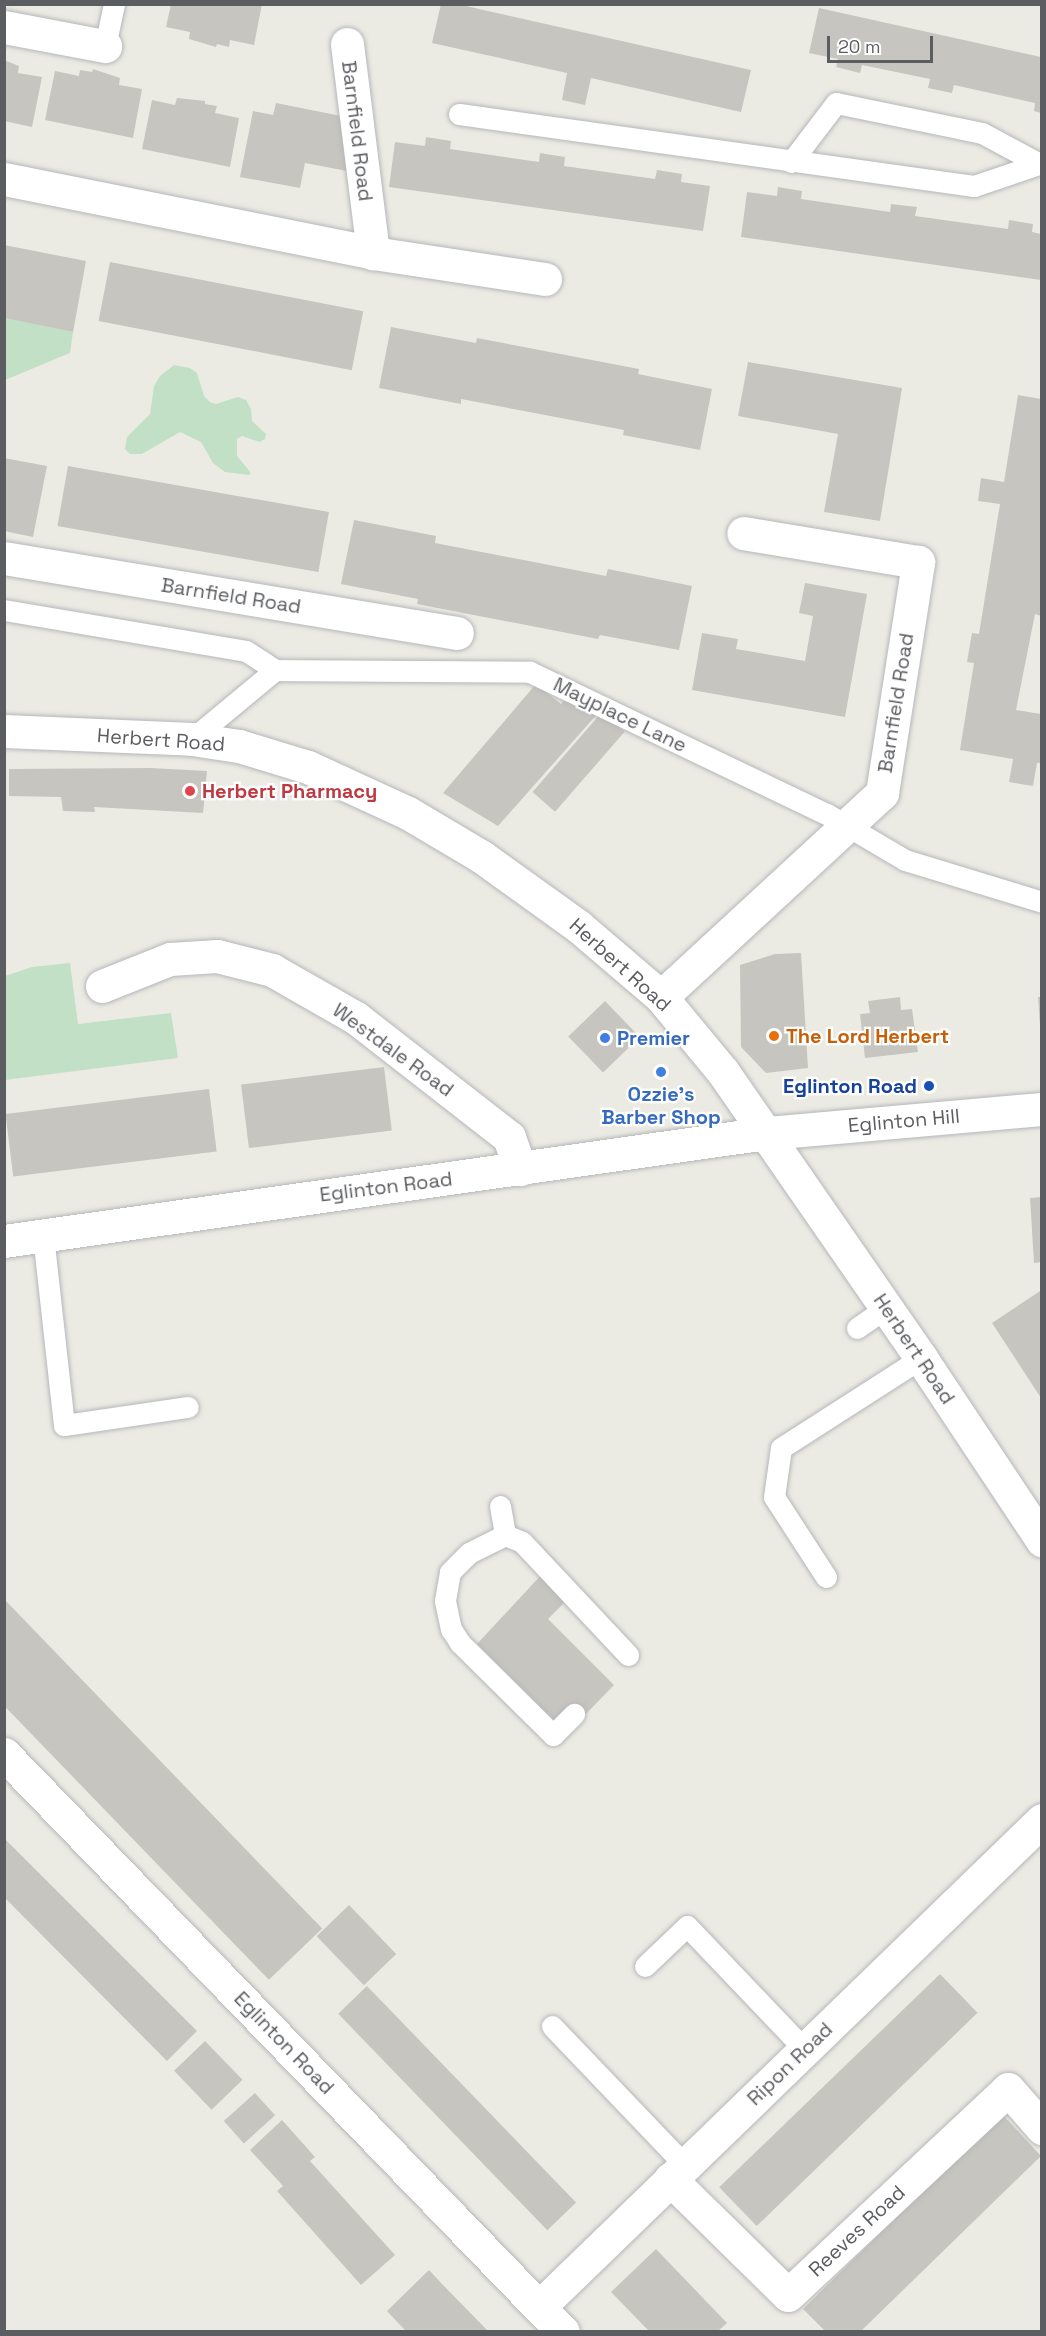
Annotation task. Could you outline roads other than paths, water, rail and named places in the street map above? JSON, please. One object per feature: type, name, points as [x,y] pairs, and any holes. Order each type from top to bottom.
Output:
[{"type":"street","points":[[4,27],[105,46]]},
{"type":"street","name":"Barnfield Road","points":[[347,44],[373,253]]},
{"type":"street","points":[[4,179],[373,253],[545,279]]},
{"type":"street","name":"Barnfield Road","points":[[661,997],[882,793],[918,562],[743,533]]},
{"type":"street","name":"Barnfield Road","points":[[4,558],[457,633]]},
{"type":"street","name":"Herbert Road","points":[[4,731],[192,739],[239,746],[308,767],[408,813],[482,857],[578,926],[661,997],[723,1072],[921,1358],[1041,1540]]},
{"type":"street","name":"Westdale Road","points":[[102,986],[170,959],[217,956],[272,970],[356,1018],[509,1137],[520,1169]]},
{"type":"street","name":"Eglinton Hill","points":[[767,1133],[1041,1108]]},
{"type":"street","name":"Eglinton Road","points":[[4,1241],[767,1133]]},
{"type":"street","name":"Eglinton Road","points":[[4,1754],[563,2331]]},
{"type":"street","name":"Ripon Road","points":[[539,2307],[1041,1820]]},
{"type":"street","name":"Reeves Road","points":[[678,2172],[788,2295],[1008,2089],[1041,2128]]},
{"type":"lane","points":[[105,46],[114,4]]},
{"type":"lane","points":[[791,162],[836,103],[982,133],[1040,163]]},
{"type":"lane","points":[[459,114],[974,186],[1040,163]]},
{"type":"lane","points":[[4,610],[246,651],[275,670],[192,739]]},
{"type":"lane","name":"Mayplace Lane","points":[[275,670],[530,672],[848,826],[904,860],[1041,902]]},
{"type":"lane","points":[[43,1234],[64,1425],[188,1407]]},
{"type":"lane","points":[[857,1328],[886,1308]]},
{"type":"lane","points":[[826,1577],[774,1497],[781,1448],[921,1358]]},
{"type":"lane","points":[[500,1506],[505,1535]]},
{"type":"lane","points":[[574,1714],[553,1735],[460,1642],[451,1629],[445,1601],[450,1572],[470,1553],[505,1535],[522,1542],[628,1655]]},
{"type":"lane","points":[[645,1966],[687,1926],[805,2050]]},
{"type":"lane","points":[[552,2025],[678,2172]]},
{"type":"place","name":"Herbert Pharmacy","points":[[190,791]]},
{"type":"place","name":"The Lord Herbert","points":[[774,1036]]},
{"type":"place","name":"Premier","points":[[605,1038]]},
{"type":"place","name":"Ozzie's Barber Shop","points":[[661,1072]]},
{"type":"place","name":"Eglinton Road","points":[[929,1086]]}]
